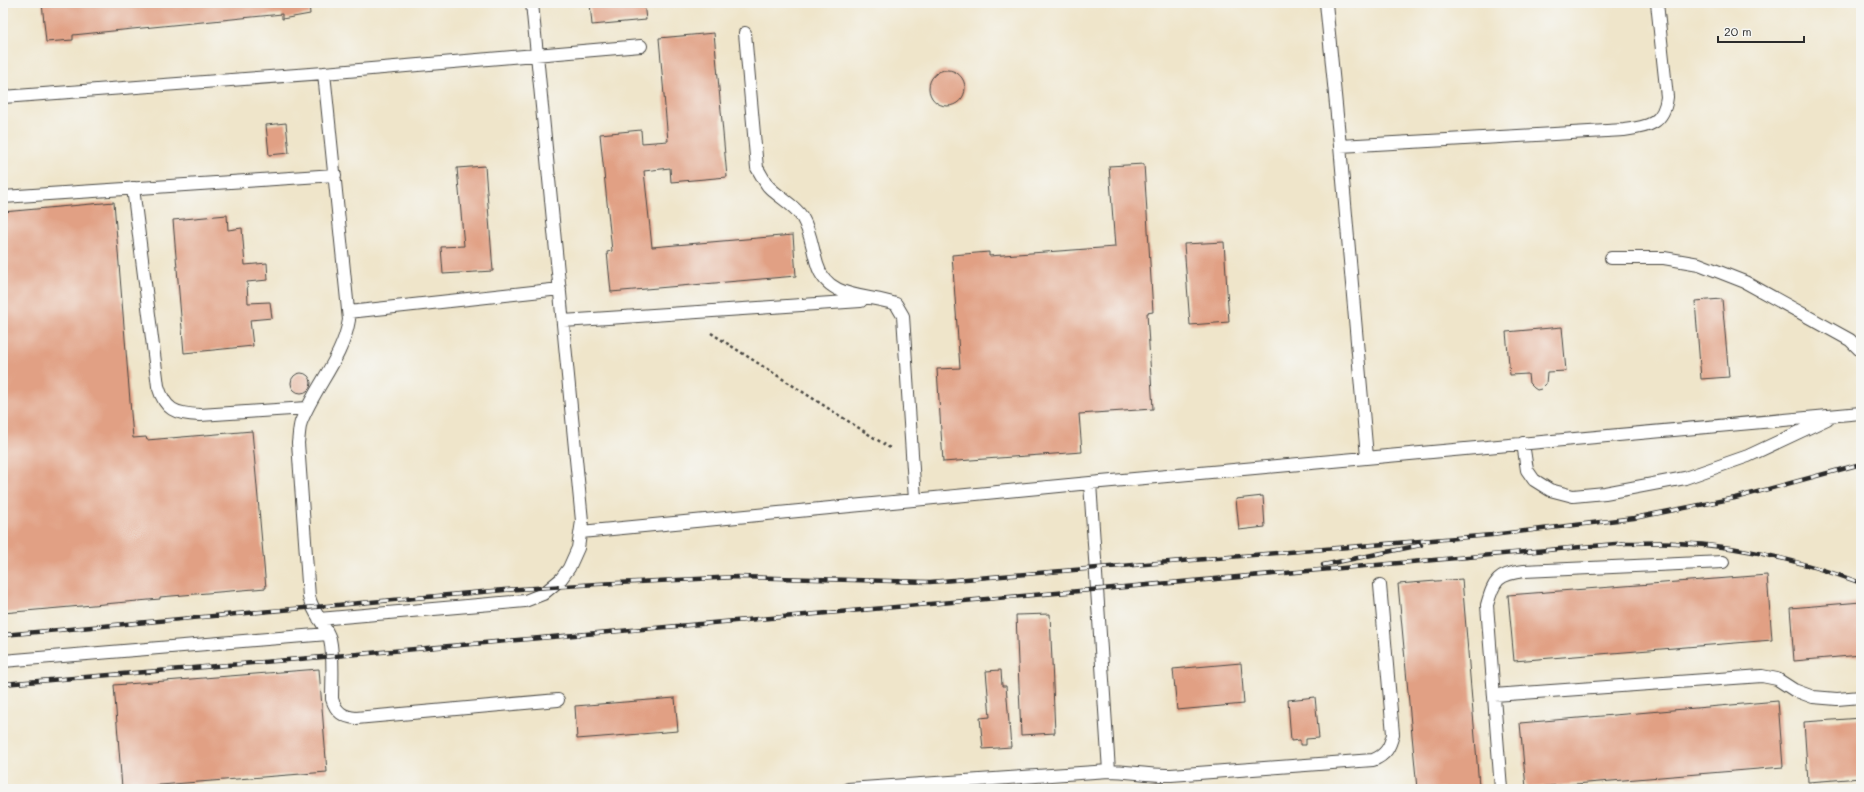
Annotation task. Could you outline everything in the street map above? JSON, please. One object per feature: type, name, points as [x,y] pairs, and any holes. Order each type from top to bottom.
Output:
[{"type":"lane","points":[[319,619],[525,601],[543,594],[565,573],[578,548],[582,521],[532,3]]},
{"type":"lane","points":[[1326,3],[1367,457]]},
{"type":"lane","points":[[1340,146],[1643,128],[1661,117],[1666,108],[1667,97],[1657,3]]},
{"type":"lane","points":[[745,33],[754,148],[757,168],[768,186],[802,216],[812,240],[817,265],[825,281],[841,292],[860,297],[882,299],[896,304],[903,316],[915,500]]},
{"type":"lane","points":[[3,97],[324,73],[642,46]]},
{"type":"lane","points":[[324,73],[349,312],[347,333],[342,349],[307,408],[301,423],[298,443],[309,597],[312,608],[328,634],[330,646],[332,699],[334,706],[339,713],[348,717],[558,700]]},
{"type":"lane","points":[[3,196],[335,174]]},
{"type":"lane","points":[[133,188],[158,386],[162,399],[172,410],[184,414],[194,415],[307,408]]},
{"type":"lane","points":[[1611,258],[1664,258],[1699,264],[1745,282],[1850,340],[1861,350]]},
{"type":"lane","points":[[349,312],[560,289]]},
{"type":"lane","points":[[563,321],[882,299]]},
{"type":"lane","points":[[580,532],[1367,457],[1861,413]]},
{"type":"lane","points":[[1523,443],[1527,470],[1534,480],[1550,490],[1573,496],[1606,493],[1685,478],[1748,456],[1836,415]]},
{"type":"lane","points":[[1090,483],[1110,771]]},
{"type":"lane","points":[[1501,789],[1487,605],[1492,586],[1506,573],[1723,562]]},
{"type":"lane","points":[[848,789],[915,787],[1110,771],[1129,771],[1154,776],[1373,760],[1382,756],[1391,743],[1393,734],[1380,585]]},
{"type":"lane","points":[[3,661],[328,634]]},
{"type":"lane","points":[[1494,695],[1762,676],[1777,679],[1794,690],[1813,697],[1837,699],[1861,697]]},
{"type":"path","points":[[680,313],[912,463]]},
{"type":"building","points":[[42,3],[309,3],[310,14],[282,19],[282,14],[73,35],[73,40],[46,42]]},
{"type":"building","points":[[590,3],[644,3],[646,20],[592,25]]},
{"type":"building","points":[[714,33],[727,177],[671,182],[670,168],[644,171],[652,247],[793,235],[796,276],[611,292],[607,252],[612,251],[600,134],[641,130],[642,143],[668,141],[659,38]]},
{"type":"building","points":[[947,70],[957,73],[962,78],[965,88],[962,98],[957,103],[947,106],[937,103],[932,98],[929,88],[932,78],[937,73]]},
{"type":"building","points":[[286,123],[289,153],[269,155],[266,125]]},
{"type":"building","points":[[1144,164],[1153,312],[1147,313],[1153,409],[1079,414],[1082,452],[943,462],[937,369],[960,368],[952,255],[989,252],[989,256],[1115,247],[1109,166]]},
{"type":"building","points":[[485,166],[493,271],[443,274],[441,247],[464,246],[457,168]]},
{"type":"building","points":[[114,202],[133,438],[146,437],[147,440],[252,431],[266,588],[3,613],[3,212]]},
{"type":"building","points":[[227,215],[228,230],[242,228],[245,265],[267,263],[268,280],[247,282],[248,303],[270,302],[272,318],[250,320],[253,346],[184,353],[173,220]]},
{"type":"building","points":[[1224,242],[1229,322],[1190,325],[1184,244]]},
{"type":"building","points":[[1722,299],[1729,377],[1701,379],[1695,301]]},
{"type":"building","points":[[1562,327],[1566,371],[1547,372],[1546,384],[1541,389],[1537,390],[1529,383],[1528,374],[1510,375],[1506,332]]},
{"type":"building","points":[[301,373],[308,376],[311,383],[308,390],[301,393],[294,390],[291,383],[294,376]]},
{"type":"building","points":[[1263,496],[1265,527],[1239,530],[1236,499]]},
{"type":"building","points":[[1767,575],[1772,640],[1514,661],[1508,595]]},
{"type":"building","points":[[1462,579],[1479,786],[1444,789],[1417,789],[1398,584]]},
{"type":"building","points":[[1861,602],[1861,655],[1794,661],[1790,608]]},
{"type":"building","points":[[1050,614],[1055,733],[1021,735],[1016,615]]},
{"type":"building","points":[[1241,663],[1244,704],[1177,710],[1173,669]]},
{"type":"building","points":[[319,669],[327,772],[122,788],[114,685]]},
{"type":"building","points":[[1001,670],[1002,686],[1006,686],[1011,747],[983,749],[980,718],[990,717],[986,671]]},
{"type":"building","points":[[1315,697],[1319,738],[1306,739],[1306,745],[1300,745],[1300,740],[1291,741],[1288,700]]},
{"type":"building","points":[[675,698],[678,731],[577,739],[575,706]]},
{"type":"building","points":[[1778,701],[1783,767],[1526,788],[1520,723]]},
{"type":"building","points":[[1861,718],[1861,778],[1808,782],[1804,722]]},
{"type":"railway","points":[[3,635],[504,590],[737,577],[930,582],[1492,535],[1634,518],[1735,498],[1861,464]]},
{"type":"railway","points":[[3,684],[1627,543],[1700,544],[1747,551],[1793,561],[1861,583]]},
{"type":"railway","points":[[1323,565],[1421,545]]}]
